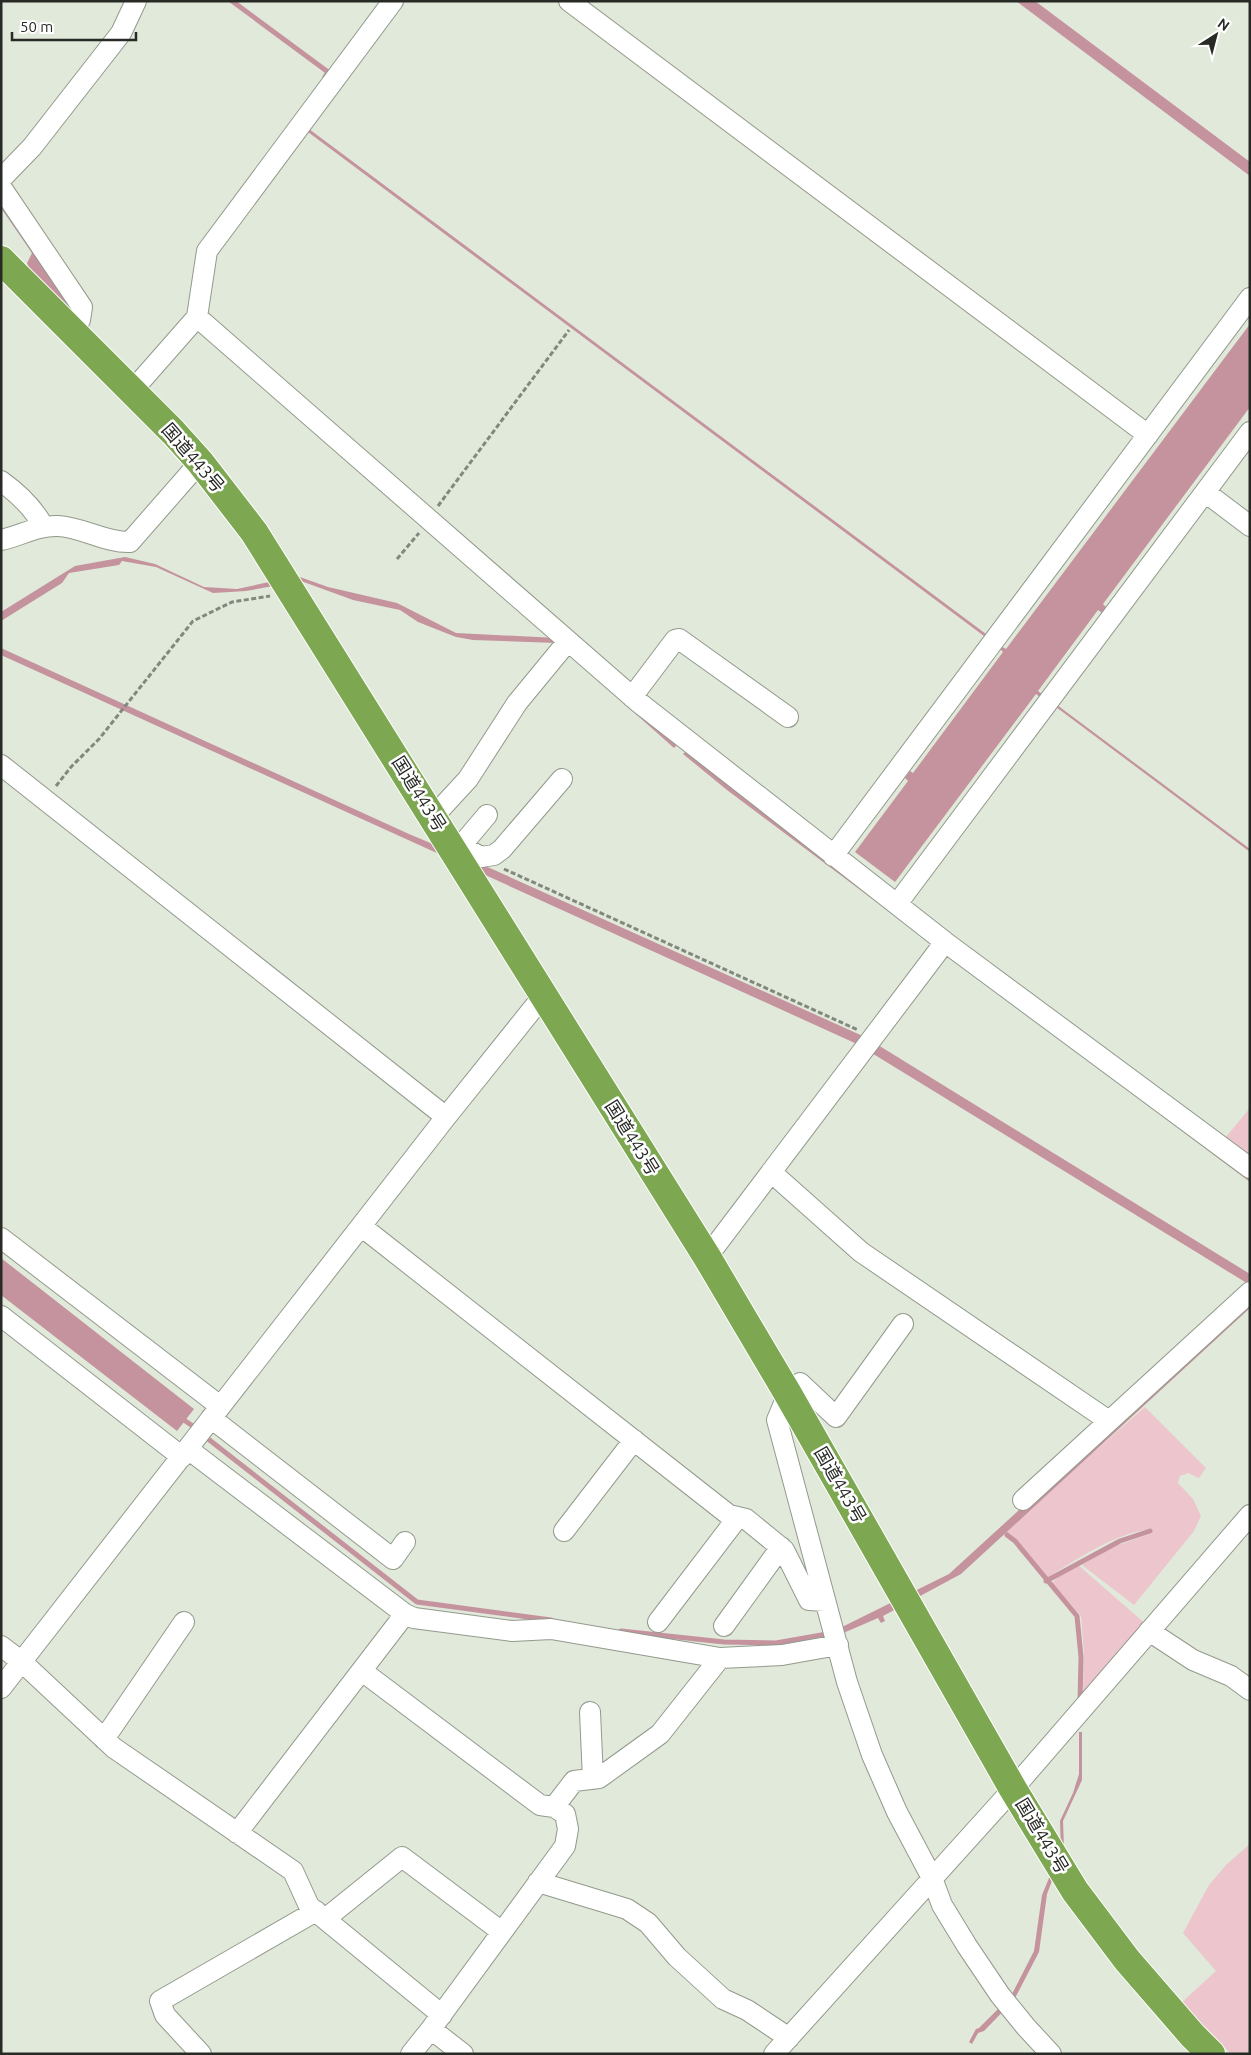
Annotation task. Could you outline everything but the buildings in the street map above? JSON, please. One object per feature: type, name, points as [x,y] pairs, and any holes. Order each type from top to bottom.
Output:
[{"type":"highway","name":"国道443号","points":[[1,260],[200,462],[254,532],[433,817],[458,849],[543,996],[707,1257],[788,1394],[1013,1789],[1081,1899],[1127,1960],[1192,2035],[1211,2054]]},
{"type":"street","points":[[1,179],[32,147],[121,33],[136,1]]},
{"type":"street","points":[[132,391],[197,317],[207,251],[393,1]]},
{"type":"street","points":[[569,1],[1148,434]]},
{"type":"street","points":[[1,188],[82,307],[80,320],[72,331]]},
{"type":"street","points":[[833,856],[1250,298]]},
{"type":"street","points":[[197,317],[632,697],[945,942],[1250,1168]]},
{"type":"street","points":[[897,904],[1250,432]]},
{"type":"street","points":[[1,540],[43,526],[58,526],[87,531],[121,542],[130,542],[200,462]]},
{"type":"street","points":[[1,481],[24,500],[35,512],[43,526]]},
{"type":"street","points":[[1205,492],[1250,526]]},
{"type":"street","points":[[632,697],[675,640],[679,639],[788,717]]},
{"type":"street","points":[[433,817],[468,779],[517,703],[568,641]]},
{"type":"street","points":[[1,765],[446,1117]]},
{"type":"street","points":[[487,815],[458,849],[482,857],[494,855],[502,849],[562,779]]},
{"type":"street","points":[[707,1257],[945,942]]},
{"type":"street","points":[[1,1688],[446,1117],[543,996]]},
{"type":"street","points":[[771,1172],[862,1252],[1109,1421]]},
{"type":"street","points":[[361,1226],[729,1515],[746,1519],[781,1547],[809,1600],[825,1601]]},
{"type":"street","points":[[1,1238],[392,1559],[405,1542]]},
{"type":"street","points":[[1023,1500],[1250,1292]]},
{"type":"street","points":[[1,1316],[405,1614],[414,1618],[512,1631],[551,1629],[720,1658],[782,1654],[838,1645]]},
{"type":"street","points":[[903,1324],[836,1417],[800,1383],[788,1394],[777,1420],[847,1682],[872,1755],[897,1812],[932,1878],[942,1905],[1000,1995],[1051,2054]]},
{"type":"street","points":[[564,1531],[634,1440]]},
{"type":"street","points":[[774,2054],[1013,1789],[1250,1515]]},
{"type":"street","points":[[658,1622],[738,1517]]},
{"type":"street","points":[[724,1626],[781,1547]]},
{"type":"street","points":[[237,1833],[405,1614]]},
{"type":"street","points":[[104,1739],[184,1622]]},
{"type":"street","points":[[1149,1631],[1193,1660],[1231,1676],[1250,1690]]},
{"type":"street","points":[[1,1646],[22,1662],[114,1748],[293,1871],[309,1906],[437,2022],[463,2054]]},
{"type":"street","points":[[554,1807],[574,1781],[599,1778],[660,1734],[720,1658]]},
{"type":"street","points":[[362,1671],[540,1805],[554,1807],[565,1814],[568,1829],[565,1846],[437,2022],[411,2054]]},
{"type":"street","points":[[590,1712],[592,1779]]},
{"type":"street","points":[[201,2054],[165,2015],[160,2001],[321,1915],[402,1857],[502,1932]]},
{"type":"street","points":[[538,1882],[627,1909],[648,1922],[677,1957],[723,1999],[747,2010],[789,2038]]},
{"type":"path","points":[[397,559],[429,519],[569,330]]},
{"type":"path","points":[[45,800],[71,767],[100,739],[193,621],[232,602],[292,592]]},
{"type":"path","points":[[482,857],[496,866],[817,1013],[874,1036]]},
{"type":"shaded area","points":[[1016,1],[1035,1],[1250,162],[1250,176]]},
{"type":"shaded area","points":[[309,129],[986,634],[984,636],[308,132]]},
{"type":"shaded area","points":[[1,201],[73,310],[72,312],[29,268],[27,263],[32,253],[1,208]]},
{"type":"shaded area","points":[[1250,324],[1250,407],[1103,604],[1106,607],[1102,613],[1098,610],[1038,691],[1043,695],[1041,698],[1036,694],[895,882],[855,852],[908,781],[905,778],[910,771],[913,773],[1003,652],[998,647],[999,645],[1006,649]]},
{"type":"shaded area","points":[[125,557],[155,564],[204,587],[237,589],[297,576],[328,587],[397,603],[456,633],[557,638],[678,744],[674,748],[556,643],[473,640],[456,637],[418,622],[400,610],[353,600],[301,581],[246,591],[213,593],[156,567],[122,561],[119,565],[69,573],[62,583],[1,621],[1,612],[75,566]]},
{"type":"shaded area","points":[[1,648],[409,834],[492,869],[865,1037],[1250,1274],[1250,1285],[857,1044],[1,655]]},
{"type":"shaded area","points":[[1053,702],[1250,849],[1250,852],[1052,704]]},
{"type":"shaded area","points":[[686,751],[740,794],[1250,1175],[1250,1182],[727,790],[683,754]]},
{"type":"shaded area","points":[[1250,1108],[1250,1157],[1225,1138]]},
{"type":"shaded area","points":[[1,1258],[194,1409],[177,1431],[1,1295]]},
{"type":"shaded area","points":[[1250,1299],[1250,1308],[961,1574],[883,1616],[885,1621],[881,1623],[878,1618],[841,1634],[842,1627],[949,1574]]},
{"type":"shaded area","points":[[1145,1407],[1206,1468],[1199,1478],[1188,1473],[1180,1476],[1178,1483],[1193,1499],[1201,1516],[1194,1531],[1134,1605],[1082,1565],[1110,1548],[1152,1533],[1152,1529],[1125,1535],[1111,1541],[1083,1555],[1047,1578],[1015,1539],[1004,1531]]},
{"type":"shaded area","points":[[1078,1565],[1148,1626],[1083,1694],[1084,1653],[1081,1616],[1052,1583],[1060,1575]]},
{"type":"shaded area","points":[[1079,1732],[1082,1732],[1082,1780],[1063,1821],[1064,1849],[1047,1894],[1039,1952],[1014,2000],[984,2031],[978,2033],[972,2044],[969,2042],[976,2029],[1011,1996],[1034,1951],[1042,1895],[1061,1849],[1060,1821],[1073,1793],[1079,1774]]},
{"type":"shaded area","points":[[1250,1844],[1250,2054],[1231,2054],[1181,2003],[1216,1971],[1183,1933],[1209,1885],[1227,1864]]},
{"type":"waterway","points":[[232,1],[328,72],[325,77]]},
{"type":"waterway","points":[[181,1418],[197,1429]]},
{"type":"waterway","points":[[203,1435],[417,1602],[551,1620]]},
{"type":"waterway","points":[[1046,1581],[1120,1541],[1150,1531]]},
{"type":"waterway","points":[[1007,1535],[1015,1541],[1077,1616],[1081,1657],[1080,1702]]},
{"type":"waterway","points":[[621,1631],[724,1642],[776,1643],[827,1634]]}]
